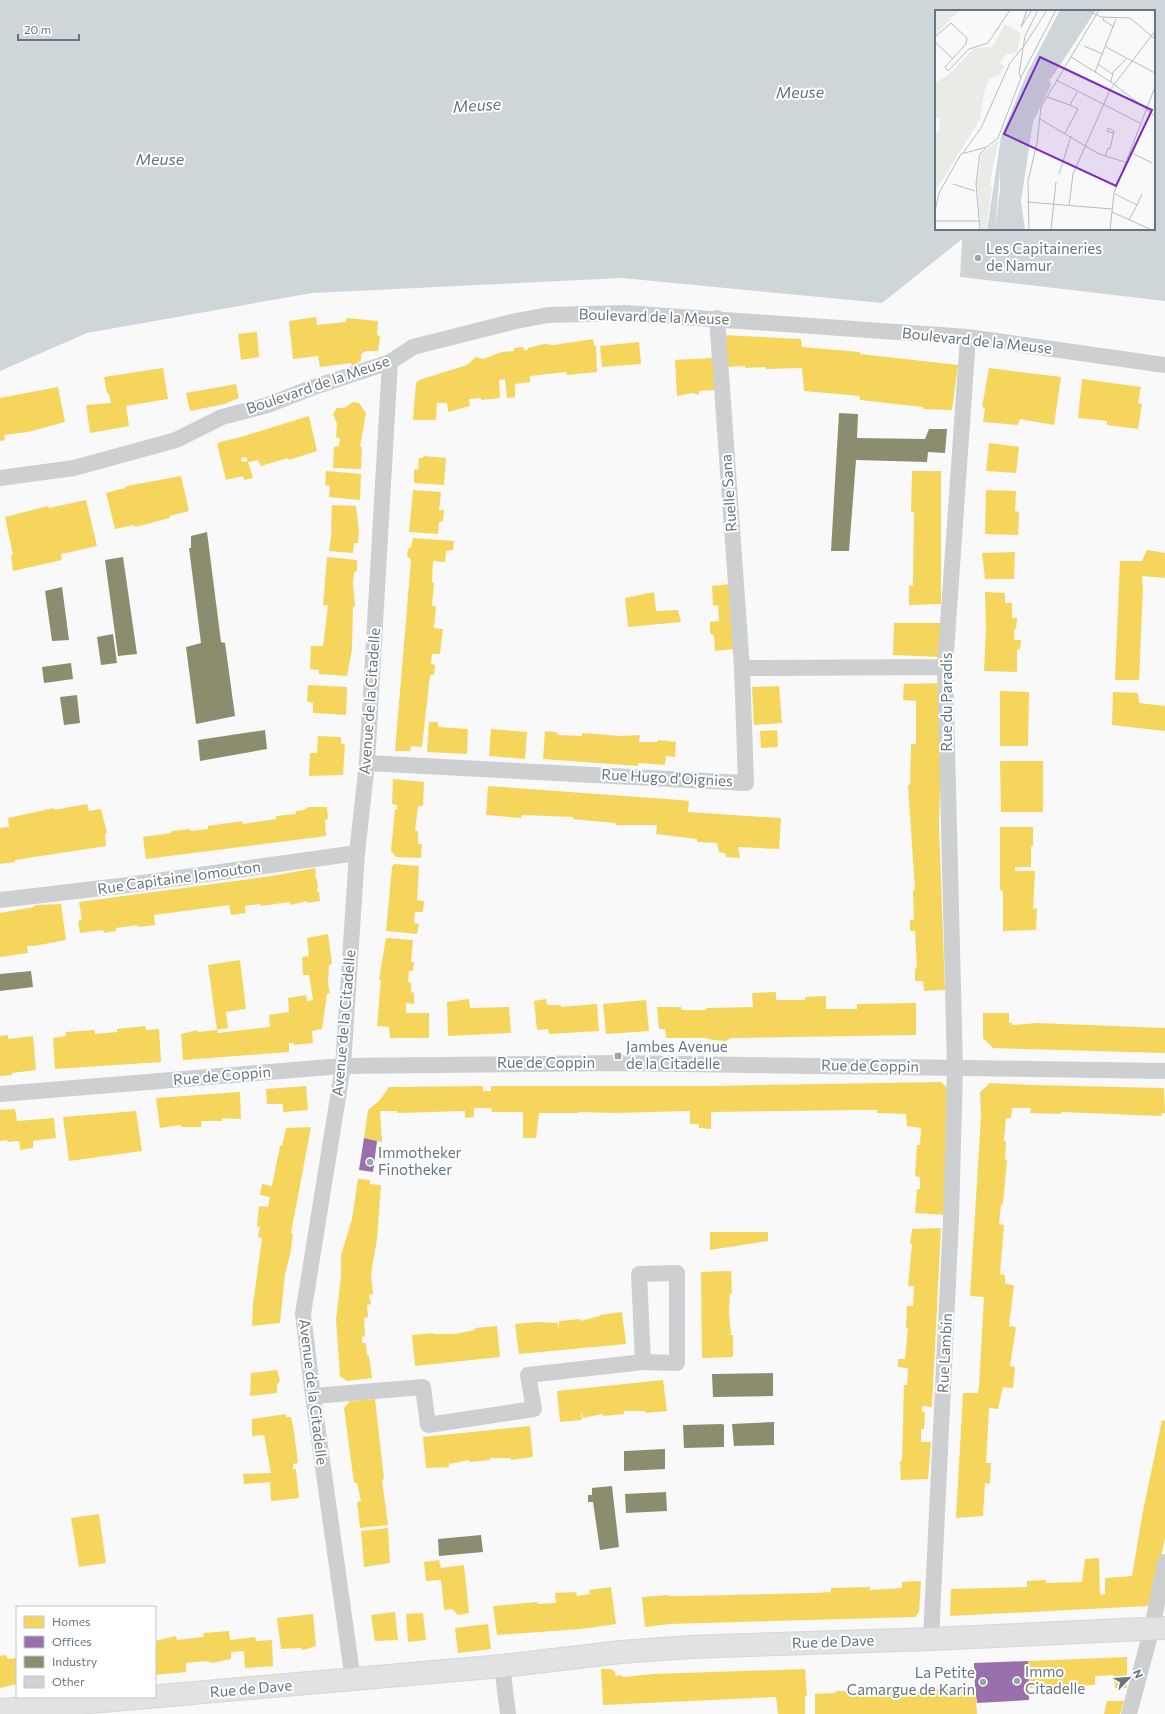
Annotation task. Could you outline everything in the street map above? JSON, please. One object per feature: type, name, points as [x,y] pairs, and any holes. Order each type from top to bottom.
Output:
[{"type":"main road","name":"Rue de Dave","points":[[156,1697],[353,1680],[502,1666],[621,1652],[690,1647],[931,1639],[1158,1628]]},
{"type":"main road","name":"Rue de Dave","points":[[0,1710],[141,1698]]},
{"type":"street","name":"Boulevard de la Meuse","points":[[0,478],[74,468],[176,440],[222,417],[268,405],[312,388],[390,362],[413,347],[516,321],[548,315],[625,313],[717,318],[968,337],[1165,365]]},
{"type":"street","name":"Ruelle Sana","points":[[717,318],[742,668]]},
{"type":"street","name":"Rue du Paradis","points":[[955,1068],[945,667],[968,337]]},
{"type":"street","name":"Avenue de la Citadelle","points":[[353,1680],[303,1314],[343,1066],[357,853],[367,763],[390,362]]},
{"type":"street","points":[[742,668],[945,667]]},
{"type":"street","name":"Rue Hugo d'Oignies","points":[[367,763],[746,782],[742,668]]},
{"type":"street","name":"Rue Capitaine Jomouton","points":[[0,900],[128,885],[357,853]]},
{"type":"street","name":"Rue de Coppin","points":[[0,1094],[343,1066],[616,1063],[1165,1072]]},
{"type":"street","name":"Rue Lambin","points":[[931,1639],[951,1219],[955,1068]]},
{"type":"street","points":[[313,1396],[423,1387],[428,1425],[534,1410],[528,1375],[643,1362],[677,1363],[677,1274],[639,1274],[643,1362]]},
{"type":"street","points":[[1129,1714],[1158,1628],[1165,1562]]},
{"type":"street","points":[[502,1666],[508,1714]]},
{"type":"water","name":"Meuse","points":[[0,0],[1165,0],[1165,301],[960,277],[962,239],[882,303],[622,278],[312,293],[87,333],[0,371]]},
{"type":"building: Homes","points":[[316,317],[317,325],[346,322],[346,318],[378,321],[377,335],[380,336],[378,351],[366,351],[361,354],[361,361],[352,366],[351,363],[320,367],[318,356],[293,359],[289,321]]},
{"type":"building: Homes","points":[[257,332],[259,357],[241,360],[238,334]]},
{"type":"building: Homes","points":[[723,335],[801,339],[802,347],[860,352],[860,354],[958,365],[952,410],[923,409],[923,407],[860,400],[860,396],[804,391],[802,368],[766,369],[766,367],[745,368],[745,366],[724,367]]},
{"type":"building: Homes","points":[[593,339],[594,345],[596,346],[597,372],[567,375],[566,372],[530,376],[530,382],[515,384],[515,397],[507,398],[505,379],[499,380],[500,398],[481,400],[481,398],[469,399],[470,406],[448,412],[447,403],[437,403],[436,420],[413,420],[416,383],[419,380],[467,365],[476,357],[483,359],[502,352],[514,351],[514,348],[523,347],[524,350],[528,350],[528,348],[544,344],[554,345]]},
{"type":"building: Homes","points":[[639,342],[641,364],[602,367],[600,346]]},
{"type":"building: Homes","points":[[712,358],[712,363],[716,363],[714,390],[699,391],[699,395],[692,393],[677,396],[675,360]]},
{"type":"building: Homes","points":[[163,368],[168,399],[126,406],[129,426],[90,433],[86,405],[111,403],[109,394],[107,393],[104,377]]},
{"type":"building: Homes","points":[[989,368],[1061,377],[1054,425],[1020,419],[1018,425],[983,422],[985,408],[982,407]]},
{"type":"building: Homes","points":[[1082,379],[1141,387],[1138,403],[1142,404],[1138,429],[1107,425],[1107,421],[1078,418]]},
{"type":"building: Homes","points":[[236,384],[239,398],[225,404],[190,411],[186,393]]},
{"type":"building: Homes","points":[[58,387],[65,422],[28,432],[4,435],[5,440],[0,441],[0,398]]},
{"type":"building: Homes","points":[[353,402],[359,403],[366,413],[360,447],[362,447],[361,469],[333,468],[334,447],[339,446],[340,439],[336,437],[337,424],[333,414],[337,408],[344,408]]},
{"type":"building: Homes","points":[[309,416],[317,451],[289,460],[288,458],[261,466],[258,460],[248,462],[253,478],[244,480],[243,476],[226,480],[217,444]],"holes":[[[246,457],[248,461],[242,462],[241,458]]]},
{"type":"building: Homes","points":[[989,443],[1019,447],[1016,473],[986,471]]},
{"type":"building: Homes","points":[[424,456],[446,458],[444,485],[414,483],[414,470],[419,469],[419,458],[423,458]]},
{"type":"building: Homes","points":[[326,471],[361,474],[360,500],[329,497],[330,486],[325,485]]},
{"type":"building: Homes","points":[[912,471],[941,471],[941,604],[909,605],[909,586],[913,585],[914,512],[911,512]]},
{"type":"building: Homes","points":[[181,476],[189,511],[170,516],[170,518],[135,527],[134,525],[115,529],[106,493],[125,488],[127,486]]},
{"type":"building: Homes","points":[[413,490],[441,492],[439,510],[444,510],[443,521],[439,522],[438,534],[409,532]]},
{"type":"building: Homes","points":[[986,490],[1016,491],[1015,511],[1019,512],[1018,535],[985,534]]},
{"type":"building: Homes","points":[[86,500],[97,546],[61,554],[62,560],[13,571],[11,555],[13,555],[5,517],[48,506],[49,508]]},
{"type":"building: Homes","points":[[332,505],[356,506],[359,531],[358,543],[354,543],[353,553],[329,551],[332,529]]},
{"type":"building: Homes","points":[[413,538],[454,541],[453,550],[446,551],[445,562],[433,561],[432,582],[434,583],[432,606],[436,606],[434,628],[443,629],[440,654],[432,654],[431,664],[435,665],[434,675],[430,675],[422,747],[411,746],[410,751],[395,751],[411,560],[407,556],[408,549],[411,547]]},
{"type":"building: Homes","points":[[1147,550],[1165,553],[1165,578],[1142,576],[1143,588],[1139,680],[1115,680],[1120,561],[1142,561]]},
{"type":"building: Homes","points":[[1015,552],[1014,579],[985,579],[982,553]]},
{"type":"building: Homes","points":[[327,557],[357,560],[357,571],[354,572],[353,583],[355,606],[353,607],[352,649],[347,676],[319,674],[319,670],[310,669],[311,646],[323,646],[328,605],[323,605]]},
{"type":"building: Homes","points":[[730,584],[733,649],[715,651],[714,636],[710,633],[710,622],[719,621],[718,605],[713,606],[712,586]]},
{"type":"building: Homes","points":[[654,592],[656,611],[678,610],[681,622],[628,627],[625,598]]},
{"type":"building: Homes","points":[[985,592],[1005,593],[1005,603],[1012,603],[1012,618],[1017,618],[1016,629],[1014,629],[1014,640],[1021,640],[1020,649],[1017,650],[1017,672],[984,671],[986,628]]},
{"type":"building: Homes","points":[[894,623],[942,623],[941,657],[893,655]]},
{"type":"building: Homes","points":[[943,683],[939,825],[945,990],[924,991],[923,981],[915,981],[915,969],[917,968],[915,931],[910,931],[910,920],[914,920],[913,890],[915,890],[908,785],[910,785],[911,744],[916,744],[916,701],[903,700],[904,684]]},
{"type":"building: Homes","points":[[308,685],[347,687],[346,715],[313,713],[313,703],[307,701]]},
{"type":"building: Homes","points":[[779,686],[782,723],[754,725],[752,687]]},
{"type":"building: Homes","points":[[1000,691],[1029,692],[1028,746],[1000,746]]},
{"type":"building: Homes","points":[[1113,692],[1138,693],[1139,703],[1165,706],[1165,731],[1112,725]]},
{"type":"building: Homes","points":[[429,722],[438,722],[438,727],[468,729],[467,754],[427,752]]},
{"type":"building: Homes","points":[[491,729],[527,732],[525,759],[489,756]]},
{"type":"building: Homes","points":[[777,730],[778,747],[761,748],[760,731]]},
{"type":"building: Homes","points":[[545,731],[556,732],[558,735],[582,736],[582,733],[621,736],[640,735],[639,742],[657,742],[658,740],[676,742],[675,757],[666,756],[665,765],[638,763],[638,766],[543,759]]},
{"type":"building: Homes","points":[[318,736],[341,737],[341,743],[345,745],[343,775],[309,776],[310,753],[317,753]]},
{"type":"building: Homes","points":[[1000,761],[1043,761],[1043,812],[1001,812]]},
{"type":"building: Homes","points":[[393,779],[424,782],[423,806],[418,806],[415,831],[418,831],[418,844],[422,844],[421,858],[396,857],[391,851],[395,809],[397,809],[397,805],[392,804]]},
{"type":"building: Homes","points":[[488,786],[680,800],[689,801],[688,812],[781,818],[779,849],[738,847],[740,858],[726,857],[725,853],[719,852],[717,843],[697,842],[697,839],[656,834],[657,825],[616,825],[615,823],[573,819],[573,817],[522,815],[521,818],[486,815]]},
{"type":"building: Homes","points":[[87,804],[89,811],[101,809],[107,833],[105,834],[106,846],[15,860],[15,862],[0,864],[0,828],[9,827],[8,818],[54,808],[54,810]]},
{"type":"building: Homes","points":[[308,807],[327,807],[328,819],[325,820],[326,836],[146,859],[143,837],[171,833],[172,831],[208,829],[208,826],[242,821],[243,824],[276,819],[276,816],[296,814],[296,811],[304,810]]},
{"type":"building: Homes","points":[[1000,827],[1033,827],[1031,867],[1015,867],[1015,871],[1035,871],[1033,909],[1037,908],[1036,930],[1003,931],[1003,891],[1000,890]]},
{"type":"building: Homes","points":[[394,864],[419,866],[417,900],[424,901],[423,912],[415,912],[414,923],[419,924],[417,934],[386,931],[392,867]]},
{"type":"building: Homes","points":[[315,868],[318,885],[317,892],[319,892],[320,901],[307,903],[307,901],[290,905],[290,902],[261,906],[260,904],[245,906],[246,913],[231,915],[229,905],[154,915],[155,925],[138,927],[137,925],[116,928],[116,931],[104,933],[103,930],[80,933],[78,921],[82,920],[79,902],[272,876]]},
{"type":"building: Homes","points":[[61,904],[66,940],[27,946],[28,953],[0,957],[0,913],[34,907],[35,905]]},
{"type":"building: Homes","points":[[328,934],[332,964],[329,965],[328,984],[330,993],[327,994],[322,1029],[312,1031],[313,1043],[294,1045],[294,1043],[289,1043],[289,1052],[183,1060],[181,1034],[197,1030],[198,1032],[217,1030],[218,1033],[270,1027],[269,1015],[289,1012],[288,998],[306,995],[307,1001],[313,1000],[309,975],[303,975],[302,957],[309,956],[307,938]]},
{"type":"building: Homes","points":[[386,938],[413,940],[411,962],[414,962],[413,971],[409,971],[408,982],[411,983],[411,992],[414,993],[414,1004],[406,1003],[406,1013],[429,1013],[429,1038],[390,1038],[389,1027],[377,1026],[381,980],[379,979]]},
{"type":"building: Homes","points":[[240,960],[246,1009],[226,1012],[228,1028],[217,1030],[208,965]]},
{"type":"building: Homes","points":[[776,992],[776,1000],[805,1000],[805,997],[826,996],[826,1009],[857,1009],[857,1004],[916,1003],[916,1035],[731,1038],[726,1041],[706,1038],[666,1038],[665,1029],[659,1029],[657,1007],[681,1007],[682,1010],[706,1010],[706,1008],[753,1007],[752,993]]},
{"type":"building: Homes","points":[[469,999],[470,1008],[509,1007],[511,1033],[448,1036],[447,1002]]},
{"type":"building: Homes","points":[[546,999],[547,1005],[561,1005],[561,1007],[597,1004],[599,1031],[549,1034],[548,1029],[537,1030],[534,1001]]},
{"type":"building: Homes","points":[[646,1000],[649,1031],[606,1034],[603,1004]]},
{"type":"building: Homes","points":[[983,1013],[1009,1013],[1009,1023],[1012,1023],[1012,1025],[1037,1023],[1165,1028],[1165,1053],[993,1048],[983,1038]]},
{"type":"building: Homes","points":[[145,1026],[146,1030],[159,1029],[161,1062],[55,1069],[53,1038],[66,1036],[66,1032],[94,1030],[95,1034],[117,1032],[117,1029]]},
{"type":"building: Homes","points":[[8,1035],[8,1039],[33,1036],[36,1070],[0,1076],[0,1036]]},
{"type":"building: Homes","points":[[941,1082],[952,1093],[945,1215],[915,1213],[917,1189],[920,1189],[920,1177],[915,1176],[917,1145],[920,1145],[921,1128],[907,1126],[906,1114],[877,1113],[877,1110],[711,1112],[711,1129],[699,1128],[699,1124],[690,1124],[690,1111],[539,1113],[536,1138],[523,1138],[523,1112],[492,1112],[491,1108],[474,1108],[474,1117],[465,1118],[465,1111],[397,1113],[397,1111],[380,1111],[382,1142],[364,1138],[368,1110],[379,1101],[389,1087],[483,1086],[483,1091],[491,1091],[491,1086],[711,1086]]},
{"type":"building: Homes","points":[[990,1083],[1164,1088],[1165,1113],[1162,1113],[1161,1116],[1061,1112],[1061,1114],[1030,1113],[1031,1108],[1012,1108],[1011,1118],[1006,1118],[1004,1141],[1006,1141],[1005,1160],[1007,1160],[1003,1204],[1001,1205],[999,1224],[1004,1225],[1000,1274],[1005,1275],[1005,1284],[1014,1285],[1009,1326],[1016,1327],[1010,1366],[1015,1367],[1013,1388],[1003,1387],[998,1409],[989,1408],[986,1463],[991,1463],[990,1484],[985,1483],[983,1516],[956,1518],[963,1393],[978,1393],[979,1386],[984,1297],[970,1296],[981,1116],[980,1092]]},
{"type":"building: Homes","points":[[306,1086],[308,1110],[283,1112],[283,1104],[267,1104],[266,1089]]},
{"type":"building: Homes","points":[[240,1092],[241,1119],[222,1118],[222,1121],[201,1121],[201,1127],[181,1127],[181,1125],[160,1128],[156,1098]]},
{"type":"building: Homes","points":[[15,1109],[17,1121],[54,1118],[56,1138],[33,1141],[33,1148],[20,1150],[19,1141],[0,1141],[0,1110]]},
{"type":"building: Homes","points":[[136,1111],[142,1151],[69,1161],[63,1117]]},
{"type":"building: Homes","points":[[311,1127],[291,1233],[293,1234],[285,1274],[280,1323],[252,1326],[253,1304],[262,1238],[258,1237],[260,1227],[257,1226],[259,1206],[268,1207],[270,1197],[260,1195],[262,1184],[272,1186],[280,1146],[282,1146],[286,1128]]},
{"type":"building: Homes","points":[[358,1179],[370,1180],[370,1184],[381,1185],[377,1239],[371,1274],[373,1294],[369,1295],[371,1304],[367,1305],[368,1317],[364,1318],[365,1336],[362,1337],[362,1343],[366,1343],[372,1378],[347,1381],[340,1376],[336,1320],[341,1276],[341,1255],[352,1219]]},
{"type":"building: Homes","points":[[941,1228],[932,1407],[922,1406],[922,1412],[925,1412],[924,1429],[921,1429],[921,1442],[931,1442],[928,1479],[901,1480],[900,1461],[902,1461],[904,1385],[907,1385],[908,1368],[898,1367],[898,1359],[905,1359],[908,1328],[906,1328],[907,1306],[913,1306],[914,1286],[908,1286],[912,1229]]},
{"type":"building: Homes","points":[[710,1232],[768,1232],[768,1241],[710,1250]]},
{"type":"building: Homes","points":[[731,1271],[732,1293],[730,1293],[729,1312],[731,1334],[725,1334],[733,1335],[733,1357],[702,1358],[701,1272]]},
{"type":"building: Homes","points":[[622,1312],[626,1344],[519,1354],[515,1324],[537,1322],[558,1323],[559,1331],[559,1321],[580,1319],[580,1321],[600,1315]]},
{"type":"building: Homes","points":[[497,1326],[500,1357],[415,1366],[412,1335],[434,1333],[455,1334],[475,1330],[475,1328]]},
{"type":"building: Homes","points":[[277,1370],[280,1381],[277,1384],[277,1393],[250,1396],[251,1373]]},
{"type":"building: Homes","points":[[663,1380],[667,1411],[645,1413],[645,1411],[624,1411],[624,1414],[603,1416],[603,1414],[583,1418],[581,1410],[582,1420],[560,1422],[557,1391]]},
{"type":"building: Homes","points":[[375,1399],[384,1479],[382,1480],[388,1525],[360,1528],[357,1502],[361,1501],[357,1483],[354,1483],[344,1408],[350,1401]]},
{"type":"building: Homes","points":[[286,1414],[286,1417],[291,1417],[294,1431],[298,1463],[293,1464],[293,1469],[296,1469],[299,1498],[271,1501],[270,1483],[272,1482],[244,1484],[243,1474],[271,1473],[264,1435],[252,1436],[252,1419]]},
{"type":"building: Homes","points":[[1162,1420],[1165,1421],[1165,1538],[1153,1599],[1147,1606],[950,1616],[951,1589],[1027,1587],[1027,1581],[1046,1580],[1046,1583],[1082,1582],[1085,1559],[1099,1558],[1100,1595],[1105,1594],[1105,1578],[1132,1576],[1143,1511]]},
{"type":"building: Homes","points":[[530,1426],[533,1457],[511,1460],[511,1458],[490,1458],[490,1460],[469,1462],[469,1460],[449,1464],[448,1457],[449,1467],[426,1468],[423,1437]]},
{"type":"building: Homes","points":[[99,1514],[106,1563],[79,1567],[71,1518]]},
{"type":"building: Homes","points":[[388,1528],[390,1563],[364,1567],[361,1531]]},
{"type":"building: Homes","points":[[439,1560],[441,1568],[464,1565],[469,1613],[458,1615],[452,1609],[444,1610],[441,1580],[426,1581],[424,1562]]},
{"type":"building: Homes","points":[[921,1581],[919,1612],[915,1617],[670,1624],[645,1627],[642,1597],[668,1595],[686,1596],[814,1593],[831,1592],[831,1588],[870,1587],[870,1590],[902,1588],[902,1582]]},
{"type":"building: Homes","points":[[611,1587],[616,1624],[581,1629],[497,1635],[493,1606],[537,1602],[538,1604],[556,1603],[555,1593],[576,1592],[577,1596],[590,1594],[589,1590]]},
{"type":"building: Homes","points":[[395,1612],[398,1640],[375,1641],[371,1615]]},
{"type":"building: Homes","points":[[423,1613],[426,1640],[408,1642],[406,1614]]},
{"type":"building: Homes","points":[[313,1614],[316,1646],[303,1650],[300,1648],[281,1649],[277,1618]]},
{"type":"building: Homes","points":[[488,1624],[491,1649],[458,1653],[455,1628]]},
{"type":"building: Homes","points":[[229,1631],[230,1640],[255,1637],[256,1641],[272,1640],[273,1666],[245,1668],[244,1651],[231,1652],[231,1659],[212,1663],[207,1661],[186,1663],[186,1672],[156,1675],[156,1641],[176,1636],[177,1640],[203,1637],[204,1633]]},
{"type":"building: Homes","points":[[6,1655],[8,1659],[16,1658],[16,1684],[0,1688],[0,1656]]},
{"type":"building: Homes","points":[[1127,1657],[1127,1688],[1115,1688],[1114,1675],[1095,1676],[1095,1685],[1029,1688],[1028,1661]]},
{"type":"building: Homes","points":[[601,1669],[611,1669],[615,1672],[616,1676],[621,1675],[622,1677],[654,1674],[805,1669],[807,1696],[805,1697],[805,1714],[778,1714],[776,1697],[603,1705]]},
{"type":"building: Homes","points":[[975,1687],[977,1714],[815,1714],[815,1694],[835,1693],[836,1691],[858,1691],[858,1693],[878,1692],[878,1690],[922,1692],[922,1689]]},
{"type":"building: Homes","points":[[1107,1701],[1124,1701],[1120,1714],[1104,1714]]},
{"type":"building: Offices","points":[[364,1138],[377,1141],[373,1172],[359,1170]]},
{"type":"building: Offices","points":[[1028,1661],[1029,1700],[977,1703],[974,1663]]},
{"type":"building: Industry","points":[[839,413],[858,414],[857,438],[925,439],[929,429],[947,429],[945,453],[928,452],[927,462],[856,460],[849,551],[831,551]]},
{"type":"building: Industry","points":[[207,532],[221,642],[225,643],[235,716],[196,724],[186,647],[201,643],[189,548],[191,548],[191,536]]},
{"type":"building: Industry","points":[[123,557],[137,654],[118,656],[105,560]]},
{"type":"building: Industry","points":[[62,587],[69,640],[52,641],[45,591]]},
{"type":"building: Industry","points":[[113,634],[117,663],[101,665],[97,637]]},
{"type":"building: Industry","points":[[71,663],[73,679],[44,683],[42,667]]},
{"type":"building: Industry","points":[[77,695],[80,723],[64,725],[60,697]]},
{"type":"building: Industry","points":[[265,730],[267,749],[200,761],[198,740]]},
{"type":"building: Industry","points":[[31,971],[33,987],[0,991],[0,974]]},
{"type":"building: Industry","points":[[773,1373],[773,1396],[713,1397],[712,1374]]},
{"type":"building: Industry","points":[[774,1422],[774,1445],[734,1446],[732,1424]]},
{"type":"building: Industry","points":[[683,1425],[724,1425],[724,1447],[684,1448]]},
{"type":"building: Industry","points":[[665,1449],[665,1469],[624,1471],[624,1451]]},
{"type":"building: Industry","points":[[612,1486],[619,1547],[600,1550],[593,1502],[588,1502],[588,1495],[592,1495],[592,1488]]},
{"type":"building: Industry","points":[[666,1492],[667,1511],[626,1513],[625,1494]]},
{"type":"building: Industry","points":[[481,1535],[483,1552],[439,1556],[438,1539]]},
{"type":"building: Other","name":"Les Capitaineries de Namur","points":[[965,239],[994,241],[992,278],[962,275]]},
{"type":"place","name":"Les Capitaineries de Namur","points":[[978,258]]},
{"type":"place","name":"Jambes Avenue de la Citadelle","points":[[618,1056]]},
{"type":"place","name":"Immotheker Finotheker","points":[[370,1162]]},
{"type":"place","name":"Immo Citadelle","points":[[1017,1681]]},
{"type":"place","name":"La Petite Camargue de Karin","points":[[983,1682]]}]
